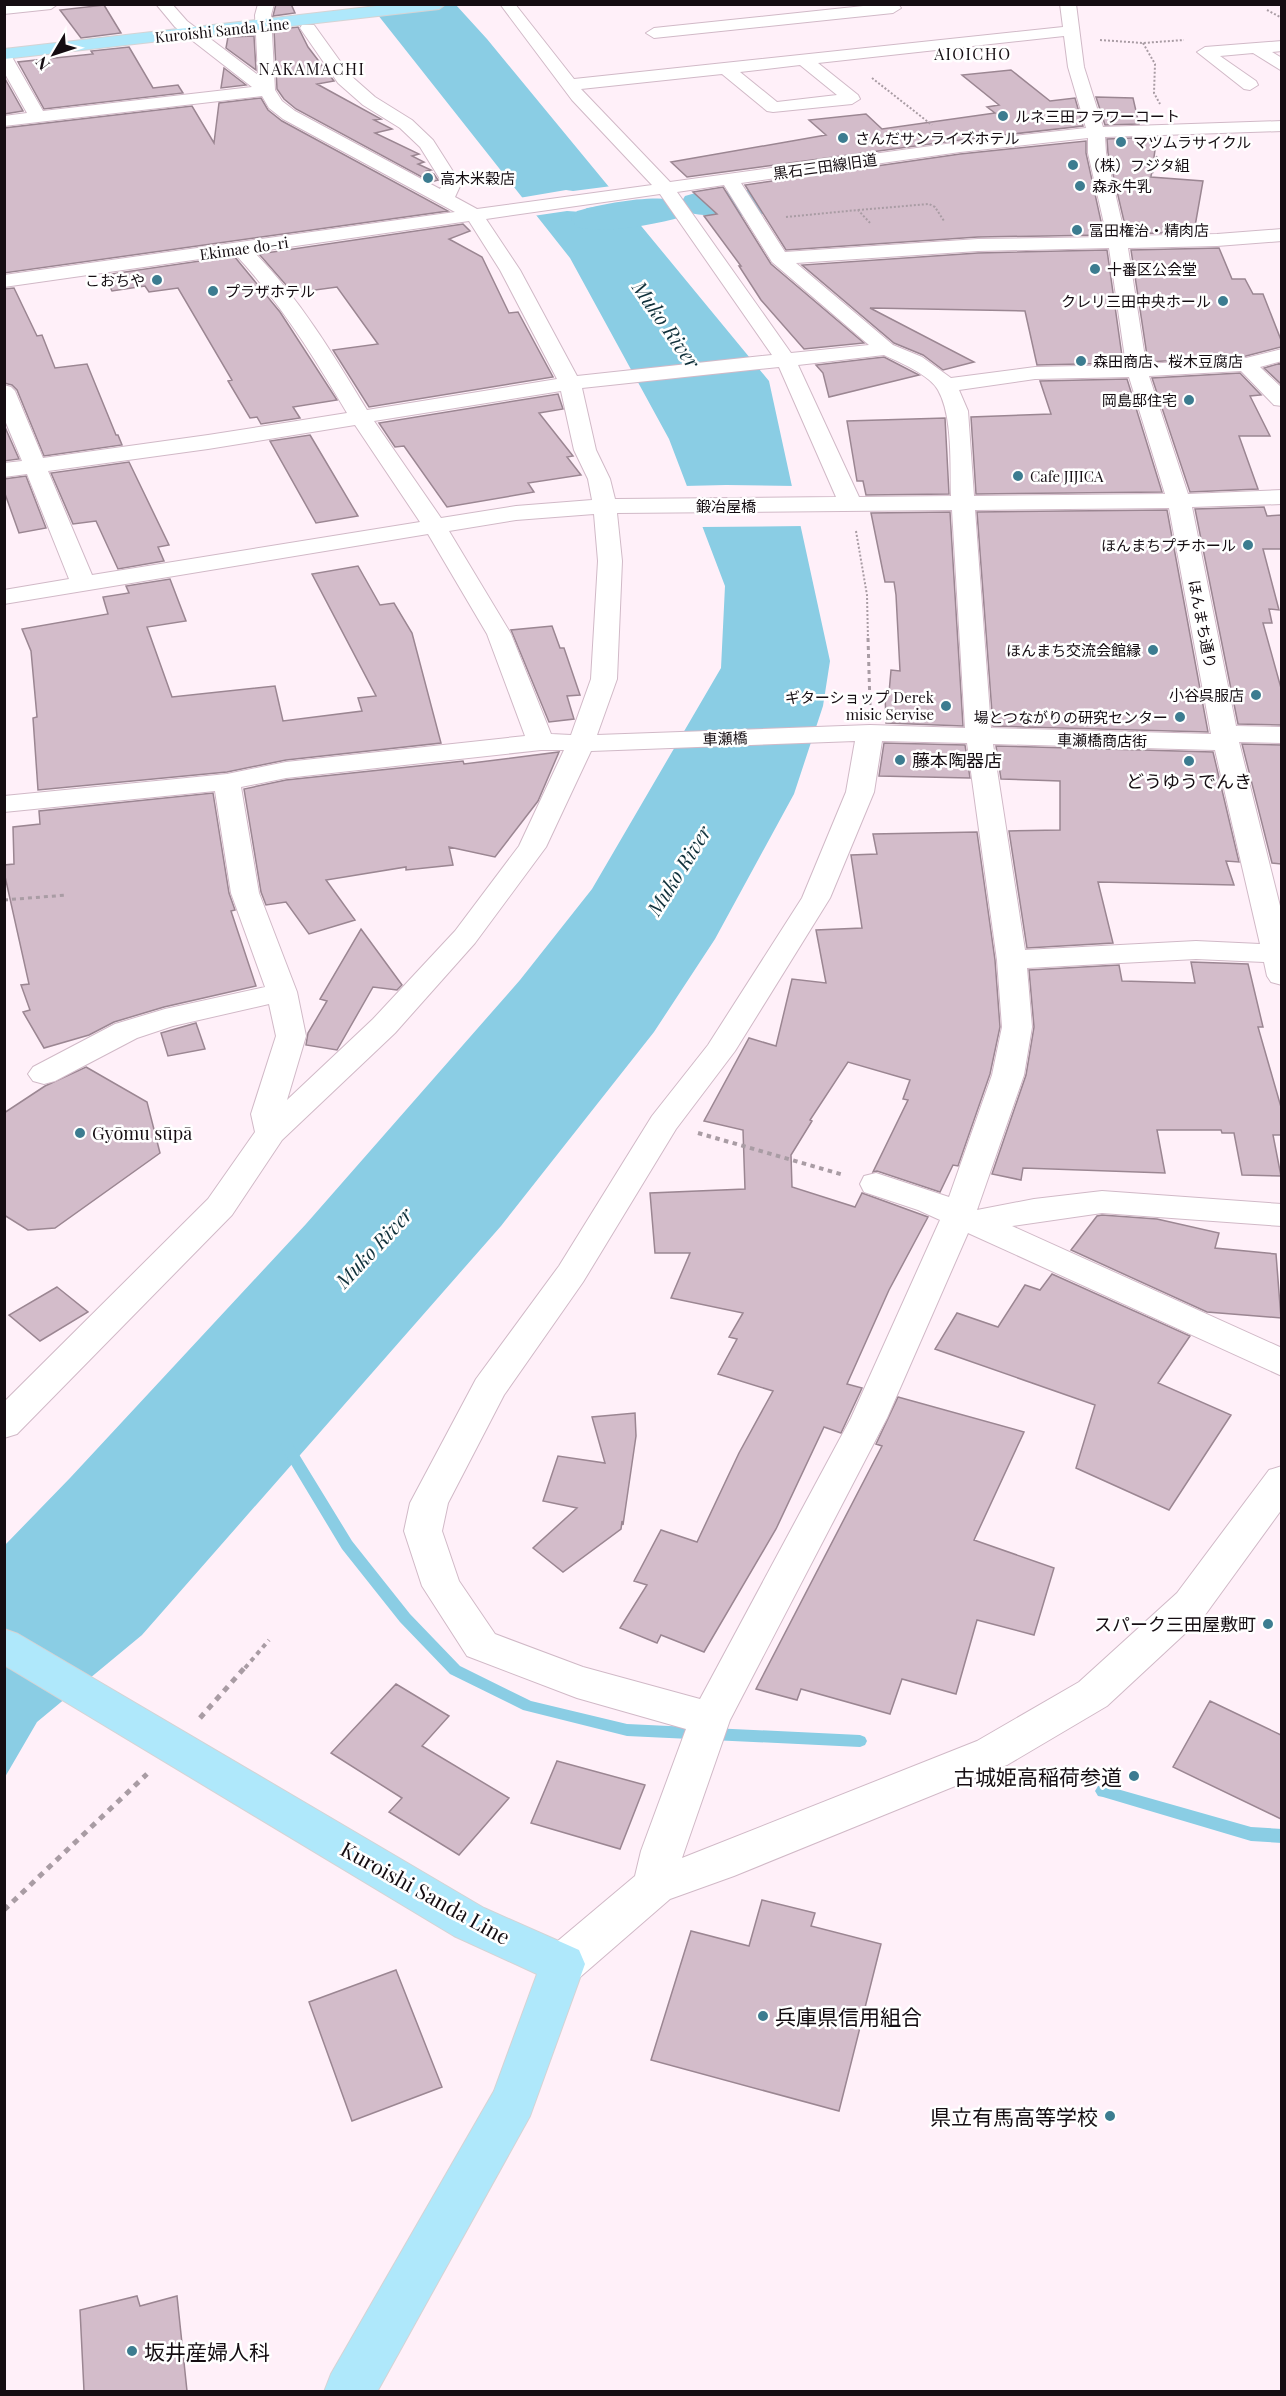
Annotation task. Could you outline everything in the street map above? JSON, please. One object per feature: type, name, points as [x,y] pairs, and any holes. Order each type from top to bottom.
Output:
[{"type":"main road","name":"Kuroishi Sanda Line","points":[[324,13],[360,4]]},
{"type":"main road","name":"Kuroishi Sanda Line","points":[[4,55],[264,15],[439,4]]},
{"type":"main road","name":"Kuroishi Sanda Line","points":[[4,44],[187,28]]},
{"type":"main road","name":"Kuroishi Sanda Line","points":[[4,1645],[469,1922],[562,1964]]},
{"type":"main road","points":[[349,2391],[514,2101],[562,1964]]},
{"type":"street","points":[[4,9],[51,4]]},
{"type":"street","points":[[4,1425],[220,1207],[271,1133],[384,1026],[465,937],[532,847],[586,743],[604,679],[610,561],[610,506],[585,450],[576,382],[479,214],[289,115],[275,104],[267,90],[187,28],[163,4]]},
{"type":"street","points":[[507,4],[569,85],[660,188],[781,360],[844,505]]},
{"type":"street","points":[[781,4],[843,55]]},
{"type":"street","name":"ほんまち通り","points":[[1068,4],[1076,67],[1096,132],[1097,153],[1117,241],[1137,371],[1179,501],[1225,738],[1280,961]]},
{"type":"street","points":[[654,33],[893,8]]},
{"type":"street","points":[[264,15],[267,90]]},
{"type":"street","points":[[308,28],[344,79],[369,101],[406,124],[427,144],[452,184],[446,198]]},
{"type":"street","points":[[569,85],[1071,31]]},
{"type":"street","points":[[1250,85],[1205,52],[1281,46]]},
{"type":"street","points":[[1256,48],[1281,66]]},
{"type":"street","points":[[4,55],[38,117]]},
{"type":"street","points":[[725,68],[773,108],[852,99],[803,59]]},
{"type":"street","points":[[1194,65],[1219,63]]},
{"type":"street","points":[[4,121],[267,90]]},
{"type":"street","name":"黒石三田線旧道","points":[[660,188],[960,147],[1096,132],[1281,126]]},
{"type":"street","points":[[655,1886],[662,1851],[705,1734],[869,1418],[967,1219],[1008,1075],[1017,1027],[1012,960],[979,737],[957,411],[947,385],[915,361],[886,349],[779,258],[729,179]]},
{"type":"street","name":"Ekimae do-ri","points":[[4,281],[660,188]]},
{"type":"street","points":[[779,258],[891,249],[1217,240],[1281,235]]},
{"type":"street","points":[[241,249],[262,272],[316,343],[360,418],[434,525],[499,634],[541,742]]},
{"type":"street","points":[[4,470],[208,442],[576,382],[886,349]]},
{"type":"street","points":[[947,385],[1035,373],[1137,371],[1246,364],[1281,355]]},
{"type":"street","points":[[1246,364],[1281,400]]},
{"type":"street","points":[[4,391],[83,583]]},
{"type":"street","name":"鍛冶屋橋","points":[[4,597],[516,513],[610,506],[1179,501],[1281,496]]},
{"type":"street","points":[[705,1734],[481,1645],[441,1586],[423,1531],[429,1503],[489,1388],[572,1274],[663,1123],[720,1051],[816,898],[861,792],[864,733]]},
{"type":"street","name":"車瀬橋","points":[[4,804],[226,782],[286,770],[541,742],[586,743],[864,733],[979,737]]},
{"type":"street","name":"車瀬橋商店街","points":[[979,737],[1225,738],[1281,735]]},
{"type":"street","points":[[226,782],[245,893],[282,992],[291,1036],[267,1114],[271,1133]]},
{"type":"street","points":[[1012,960],[1196,950],[1280,961]]},
{"type":"street","points":[[44,1074],[126,1031],[165,1018],[282,992]]},
{"type":"street","points":[[876,1184],[930,1202],[1281,1363]]},
{"type":"street","points":[[967,1219],[1102,1202],[1281,1215]]},
{"type":"street","points":[[562,1964],[655,1886],[719,1863],[992,1753],[1093,1695],[1191,1604],[1281,1480]]},
{"type":"path","points":[[1267,10],[1281,18]]},
{"type":"path","points":[[843,55],[960,147]]},
{"type":"path","points":[[748,209],[858,210],[929,204],[935,207],[960,246]]},
{"type":"path","points":[[858,210],[891,249]]},
{"type":"path","points":[[844,505],[867,595],[864,733]]},
{"type":"path","points":[[4,900],[67,895]]},
{"type":"path","points":[[663,1123],[876,1184]]},
{"type":"path","points":[[4,1910],[162,1738],[269,1640]]},
{"type":"water","name":"Muko River","points":[[370,5],[456,5],[487,39],[769,381],[830,661],[823,706],[794,794],[715,939],[654,1032],[501,1226],[142,1635],[37,1722],[5,1777],[5,1545],[306,1224],[520,980],[592,889],[721,668],[725,586],[669,439],[570,258]]},
{"type":"pier","points":[[612,186],[626,203],[587,208],[582,212],[567,211],[533,216],[519,198],[566,190]]},
{"type":"pier","points":[[684,486],[795,486],[804,526],[700,527]]},
{"type":"building","points":[[276,4],[291,4],[295,13],[273,16]]},
{"type":"building","points":[[104,5],[121,33],[81,38],[60,10]]},
{"type":"building","points":[[298,27],[308,47],[334,81],[317,84],[381,119],[374,120],[392,129],[375,133],[419,154],[412,156],[424,162],[418,164],[431,170],[427,171],[434,174],[438,180],[431,182],[296,109],[284,99],[277,89],[274,30]]},
{"type":"building","points":[[254,36],[256,70],[226,48],[228,37]]},
{"type":"building","points":[[129,47],[153,88],[178,85],[183,93],[44,109],[18,62],[93,54],[91,51]]},
{"type":"building","points":[[224,68],[246,85],[221,88]]},
{"type":"building","points":[[1011,70],[1050,101],[1075,98],[1083,126],[960,140],[687,177],[671,162],[826,135],[809,120],[866,114],[882,129],[995,113],[987,107],[999,105],[962,75]]},
{"type":"building","points":[[4,77],[23,111],[4,114]]},
{"type":"building","points":[[1096,97],[1133,98],[1139,124],[1105,125]]},
{"type":"building","points":[[261,98],[268,110],[282,121],[448,211],[4,273],[4,128],[192,106],[214,143],[219,103]]},
{"type":"building","points":[[1157,137],[1151,177],[1203,181],[1194,232],[1127,234],[1108,153],[1107,139]]},
{"type":"building","points":[[1086,141],[1086,153],[1104,235],[978,237],[786,250],[745,185],[960,154]]},
{"type":"building","points":[[723,187],[771,264],[864,343],[804,349],[761,300],[739,266],[741,266],[704,216],[717,214],[693,192]]},
{"type":"building","points":[[463,224],[470,231],[449,239],[482,257],[509,313],[518,312],[553,377],[369,407],[333,350],[378,344],[337,287],[293,293],[259,254]]},
{"type":"building","points":[[1219,248],[1232,279],[1245,279],[1253,294],[1263,294],[1281,340],[1281,347],[1246,356],[1148,362],[1131,250]]},
{"type":"building","points":[[1107,250],[1123,363],[1037,365],[1025,311],[870,308],[974,362],[943,370],[923,355],[894,343],[802,265],[978,253]]},
{"type":"building","points":[[234,256],[280,312],[337,400],[293,407],[300,418],[261,424],[257,417],[250,418],[228,381],[232,380],[178,288],[149,292],[145,286],[112,291],[104,275]]},
{"type":"building","points":[[14,288],[37,336],[42,335],[55,368],[87,364],[122,445],[44,456],[17,390],[12,385],[4,383],[4,289]]},
{"type":"building","points":[[884,357],[919,375],[829,397],[823,373],[816,365]]},
{"type":"building","points":[[1281,363],[1281,384],[1264,368]]},
{"type":"building","points":[[1240,373],[1261,395],[1250,396],[1270,436],[1239,436],[1258,489],[1190,492],[1152,378]]},
{"type":"building","points":[[1127,379],[1162,492],[976,494],[971,417],[1051,414],[1040,381]]},
{"type":"building","points":[[558,394],[563,409],[539,413],[573,456],[567,457],[581,475],[528,483],[534,492],[447,507],[404,446],[395,447],[379,423]]},
{"type":"building","points":[[945,418],[949,494],[866,495],[863,481],[857,481],[847,421]]},
{"type":"building","points":[[4,425],[19,459],[4,461]]},
{"type":"building","points":[[310,435],[358,516],[316,523],[270,441]]},
{"type":"building","points":[[129,462],[169,545],[158,547],[164,561],[118,569],[96,521],[73,524],[51,473]]},
{"type":"building","points":[[26,476],[46,528],[19,533],[4,491],[4,479]]},
{"type":"building","points":[[1264,507],[1267,516],[1281,515],[1281,549],[1263,549],[1279,610],[1269,609],[1272,623],[1263,623],[1281,688],[1281,725],[1238,724],[1195,509]]},
{"type":"building","points":[[1167,510],[1208,732],[993,726],[977,512]]},
{"type":"building","points":[[950,512],[963,726],[886,723],[885,693],[889,693],[891,670],[900,671],[896,595],[894,582],[885,582],[871,513]]},
{"type":"building","points":[[358,566],[380,605],[394,603],[412,633],[441,743],[286,760],[227,772],[38,790],[33,718],[37,717],[31,651],[22,629],[108,614],[103,597],[129,593],[126,586],[170,579],[186,621],[147,627],[172,697],[275,686],[283,721],[362,711],[358,698],[376,696],[312,574]]},
{"type":"building","points":[[552,626],[560,648],[564,648],[580,695],[567,696],[574,719],[549,722],[511,630]]},
{"type":"building","points":[[884,743],[965,745],[970,778],[879,776]]},
{"type":"building","points":[[1242,744],[1281,745],[1281,864],[1272,863]]},
{"type":"building","points":[[996,746],[1213,752],[1239,862],[1226,861],[1234,885],[1098,882],[1113,943],[1027,948],[1009,831],[1060,830],[1060,781],[1001,779]]},
{"type":"building","points":[[559,752],[538,801],[495,857],[449,847],[453,865],[406,870],[406,867],[326,880],[355,920],[309,934],[286,902],[266,905],[261,892],[244,789],[286,780],[463,761],[464,764]]},
{"type":"building","points":[[213,793],[229,893],[235,910],[231,911],[256,986],[164,1007],[114,1022],[89,1035],[44,1048],[23,1012],[30,1010],[21,985],[29,984],[4,872],[4,865],[14,864],[13,827],[40,824],[39,811]]},
{"type":"building","points":[[977,832],[995,960],[1000,1027],[990,1074],[958,1166],[953,1165],[940,1192],[877,1171],[873,1172],[908,1100],[903,1099],[910,1080],[848,1062],[810,1120],[812,1121],[791,1155],[792,1187],[855,1207],[862,1193],[928,1217],[889,1290],[847,1384],[862,1388],[841,1433],[824,1427],[776,1529],[704,1652],[661,1635],[657,1643],[620,1628],[647,1585],[634,1581],[661,1530],[697,1542],[739,1453],[773,1391],[718,1374],[737,1339],[729,1337],[743,1313],[671,1298],[690,1253],[655,1253],[650,1193],[745,1189],[743,1130],[704,1121],[749,1038],[776,1046],[792,979],[826,983],[816,930],[862,928],[851,855],[877,854],[873,834]]},
{"type":"building","points":[[361,929],[402,985],[397,990],[373,987],[337,1050],[306,1045],[308,1033],[327,1001],[320,999]]},
{"type":"building","points":[[1191,962],[1248,964],[1263,1027],[1258,1027],[1281,1107],[1281,1135],[1273,1135],[1281,1176],[1242,1175],[1234,1133],[1222,1133],[1221,1130],[1157,1130],[1165,1173],[1023,1168],[1021,1180],[992,1174],[1026,1075],[1034,1027],[1029,970],[1119,965],[1122,981],[1195,983]]},
{"type":"building","points":[[196,1023],[205,1049],[168,1056],[161,1033]]},
{"type":"building","name":"Gyōmu sūpā","points":[[86,1067],[147,1102],[160,1153],[55,1228],[28,1230],[4,1215],[4,1113],[45,1086]]},
{"type":"building","points":[[1097,1216],[1157,1219],[1219,1233],[1215,1248],[1276,1254],[1281,1318],[1207,1312],[1071,1250]]},
{"type":"building","points":[[1052,1274],[1190,1336],[1158,1383],[1231,1415],[1169,1510],[1076,1468],[1095,1405],[935,1349],[957,1313],[998,1327],[1025,1285],[1040,1290]]},
{"type":"building","points":[[57,1287],[88,1312],[40,1341],[9,1315]]},
{"type":"building","points":[[898,1397],[1024,1432],[974,1540],[1054,1568],[1034,1635],[977,1620],[956,1694],[902,1679],[890,1714],[801,1689],[797,1700],[756,1689],[882,1446],[876,1444]]},
{"type":"building","points":[[635,1413],[636,1436],[623,1525],[622,1521],[621,1529],[563,1572],[533,1548],[577,1508],[543,1501],[558,1456],[605,1463],[592,1417]]},
{"type":"building","points":[[396,1684],[449,1716],[422,1746],[509,1798],[459,1855],[389,1812],[402,1798],[331,1753]]},
{"type":"building","points":[[1210,1701],[1281,1735],[1281,1819],[1173,1767]]},
{"type":"building","points":[[557,1761],[645,1785],[620,1849],[531,1823]]},
{"type":"building","name":"兵庫県信用組合","points":[[762,1900],[815,1913],[811,1926],[881,1944],[839,2111],[651,2060],[691,1931],[749,1946]]},
{"type":"building","points":[[396,1970],[442,2087],[352,2121],[309,2002]]},
{"type":"building","name":"坂井産婦人科","points":[[137,2296],[140,2306],[177,2296],[187,2391],[84,2391],[80,2310]]},
{"type":"waterway","points":[[699,204],[737,203],[853,192]]},
{"type":"waterway","points":[[591,219],[668,209]]},
{"type":"waterway","points":[[287,1446],[347,1545],[405,1618],[455,1670],[528,1706],[627,1730],[860,1741]]},
{"type":"waterway","points":[[1103,1791],[1251,1834],[1282,1836]]},
{"type":"place","name":"ルネ三田フラワーコート","points":[[1003,116]]},
{"type":"place","name":"さんだサンライズホテル","points":[[843,138]]},
{"type":"place","name":"マツムラサイクル","points":[[1121,142]]},
{"type":"place","name":"（株）フジタ組","points":[[1073,165]]},
{"type":"place","name":"高木米穀店","points":[[428,178]]},
{"type":"place","name":"森永牛乳","points":[[1080,186]]},
{"type":"place","name":"冨田権治・精肉店","points":[[1077,230]]},
{"type":"place","name":"十番区公会堂","points":[[1095,269]]},
{"type":"place","name":"こおちや","points":[[157,280]]},
{"type":"place","name":"プラザホテル","points":[[213,291]]},
{"type":"place","name":"クレリ三田中央ホール","points":[[1223,301]]},
{"type":"place","name":"森田商店、桜木豆腐店","points":[[1081,361]]},
{"type":"place","name":"岡島邸住宅","points":[[1189,400]]},
{"type":"place","name":"Cafe JIJICA","points":[[1018,476]]},
{"type":"place","name":"ほんまちプチホール","points":[[1248,545]]},
{"type":"place","name":"ほんまち交流会館縁","points":[[1153,650]]},
{"type":"place","name":"小谷呉服店","points":[[1256,695]]},
{"type":"place","name":"ギターショップ Derek misic Servise","points":[[946,706]]},
{"type":"place","name":"場とつながりの研究センター","points":[[1180,717]]},
{"type":"place","name":"藤本陶器店","points":[[900,760]]},
{"type":"place","name":"どうゆうでんき","points":[[1189,761]]},
{"type":"place","name":"Gyōmu sūpā","points":[[80,1133]]},
{"type":"place","name":"スパーク三田屋敷町","points":[[1268,1624]]},
{"type":"place","name":"古城姫高稲荷参道","points":[[1134,1776]]},
{"type":"place","name":"兵庫県信用組合","points":[[763,2016]]},
{"type":"place","name":"県立有馬高等学校","points":[[1110,2116]]},
{"type":"place","name":"坂井産婦人科","points":[[132,2351]]},
{"type":"district","name":"AIOICHO","points":[[973,53]]},
{"type":"district","name":"NAKAMACHI","points":[[312,68]]}]
